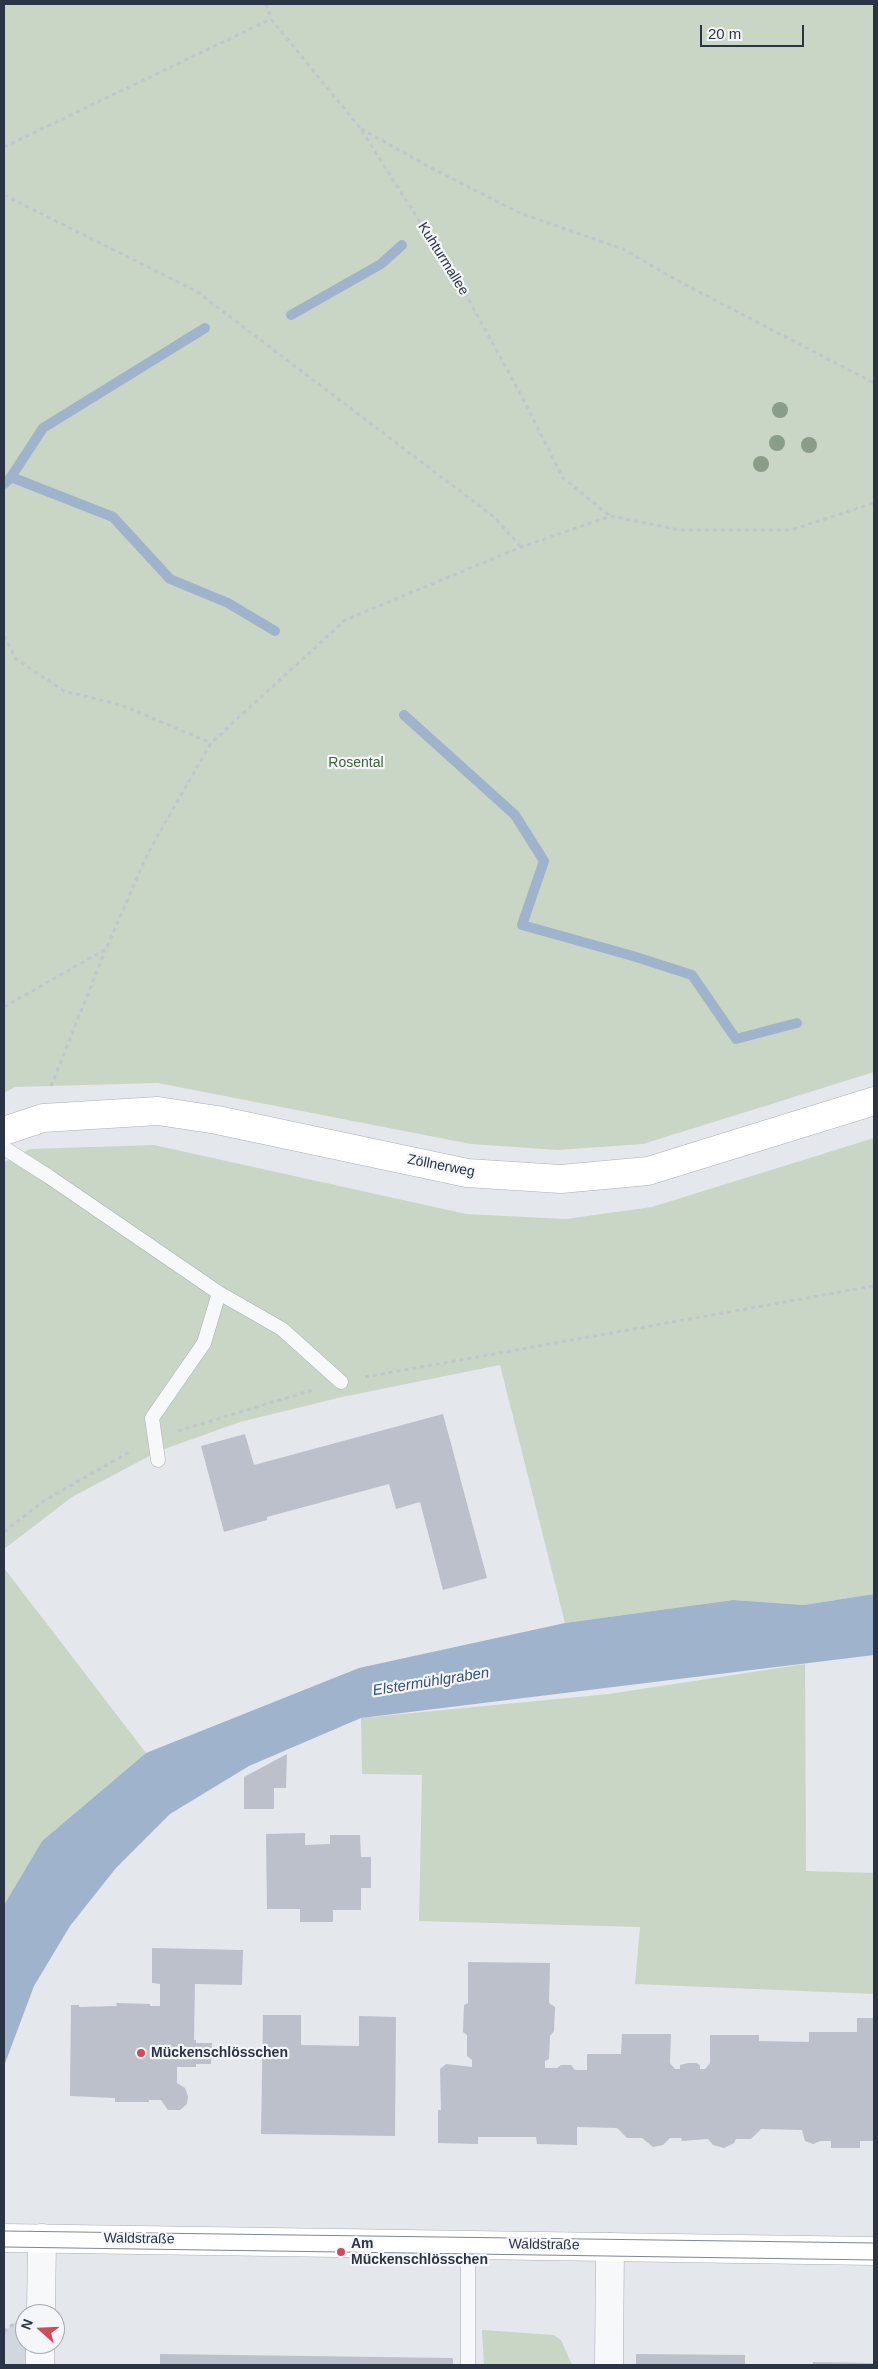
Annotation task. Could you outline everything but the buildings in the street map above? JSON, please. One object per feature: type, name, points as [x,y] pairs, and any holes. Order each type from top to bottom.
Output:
[{"type":"main road","name":"Zöllnerweg","points":[[4,1131],[43,1118],[158,1111],[216,1120],[467,1172],[561,1180],[648,1171],[874,1101]]},
{"type":"main road","name":"Waldstraße","points":[[4,2238],[874,2250]]},
{"type":"street","points":[[41,2304],[42,2238]]},
{"type":"street","points":[[609,2365],[610,2246]]},
{"type":"lane","points":[[4,1148],[219,1293],[282,1329],[341,1382]]},
{"type":"lane","points":[[158,1460],[152,1418],[204,1343],[219,1293]]},
{"type":"lane","points":[[468,2244],[468,2365]]},
{"type":"path","name":"Kuhturmallee","points":[[266,4],[271,19],[360,128],[464,291],[563,478],[611,516]]},
{"type":"path","points":[[4,147],[271,19]]},
{"type":"path","points":[[360,128],[437,171],[520,213],[623,249],[682,283],[874,383]]},
{"type":"path","points":[[4,195],[196,291],[494,517],[521,547]]},
{"type":"path","points":[[43,1118],[49,1092],[106,949],[148,853],[211,743],[345,620],[521,547],[611,516],[680,530],[791,530],[874,502]]},
{"type":"path","points":[[4,636],[16,659],[64,691],[121,705],[211,743]]},
{"type":"path","points":[[4,1007],[106,949]]},
{"type":"path","points":[[4,1532],[42,1502],[154,1439],[341,1382],[874,1286]]},
{"type":"shaded area","points":[[15,2322],[15,2354],[40,2354],[40,2365],[4,2365],[4,2332]]},
{"type":"green space","name":"Rosental","points":[[4,4],[874,4],[874,1072],[643,1144],[558,1150],[471,1144],[158,1083],[15,1087],[4,1093]]},
{"type":"green space","points":[[874,1138],[874,1594],[804,1605],[733,1600],[565,1623],[500,1365],[342,1397],[240,1422],[159,1451],[72,1497],[4,1549],[4,1162],[30,1149],[154,1145],[466,1214],[566,1219],[652,1207]]},
{"type":"green space","points":[[4,1568],[146,1753],[42,1841],[4,1905]]},
{"type":"green space","points":[[805,1664],[806,1871],[874,1873],[874,1994],[635,1984],[640,1927],[419,1921],[422,1775],[362,1774],[361,1718],[609,1694]]},
{"type":"green space","points":[[482,2330],[554,2335],[561,2340],[572,2365],[484,2365]]},
{"type":"water","name":"Elstermühlgraben","points":[[874,1594],[874,1655],[361,1718],[249,1766],[170,1814],[116,1868],[70,1926],[34,1986],[4,2066],[4,1905],[42,1841],[146,1753],[359,1668],[565,1623],[733,1600],[804,1605]]},
{"type":"waterway","points":[[291,315],[381,264],[402,245]]},
{"type":"waterway","points":[[4,484],[11,477],[43,428],[205,328]]},
{"type":"waterway","points":[[11,477],[113,517],[170,579],[228,603],[275,631]]},
{"type":"waterway","points":[[404,715],[515,815],[544,861],[522,925],[633,956],[692,975],[736,1039],[797,1023]]},
{"type":"tram line","points":[[4,2231],[874,2243]]},
{"type":"tram line","points":[[4,2247],[874,2260]]},
{"type":"place","name":"Mückenschlösschen","points":[[141,2053]]},
{"type":"place","name":"Am Mückenschlösschen","points":[[341,2252]]}]
